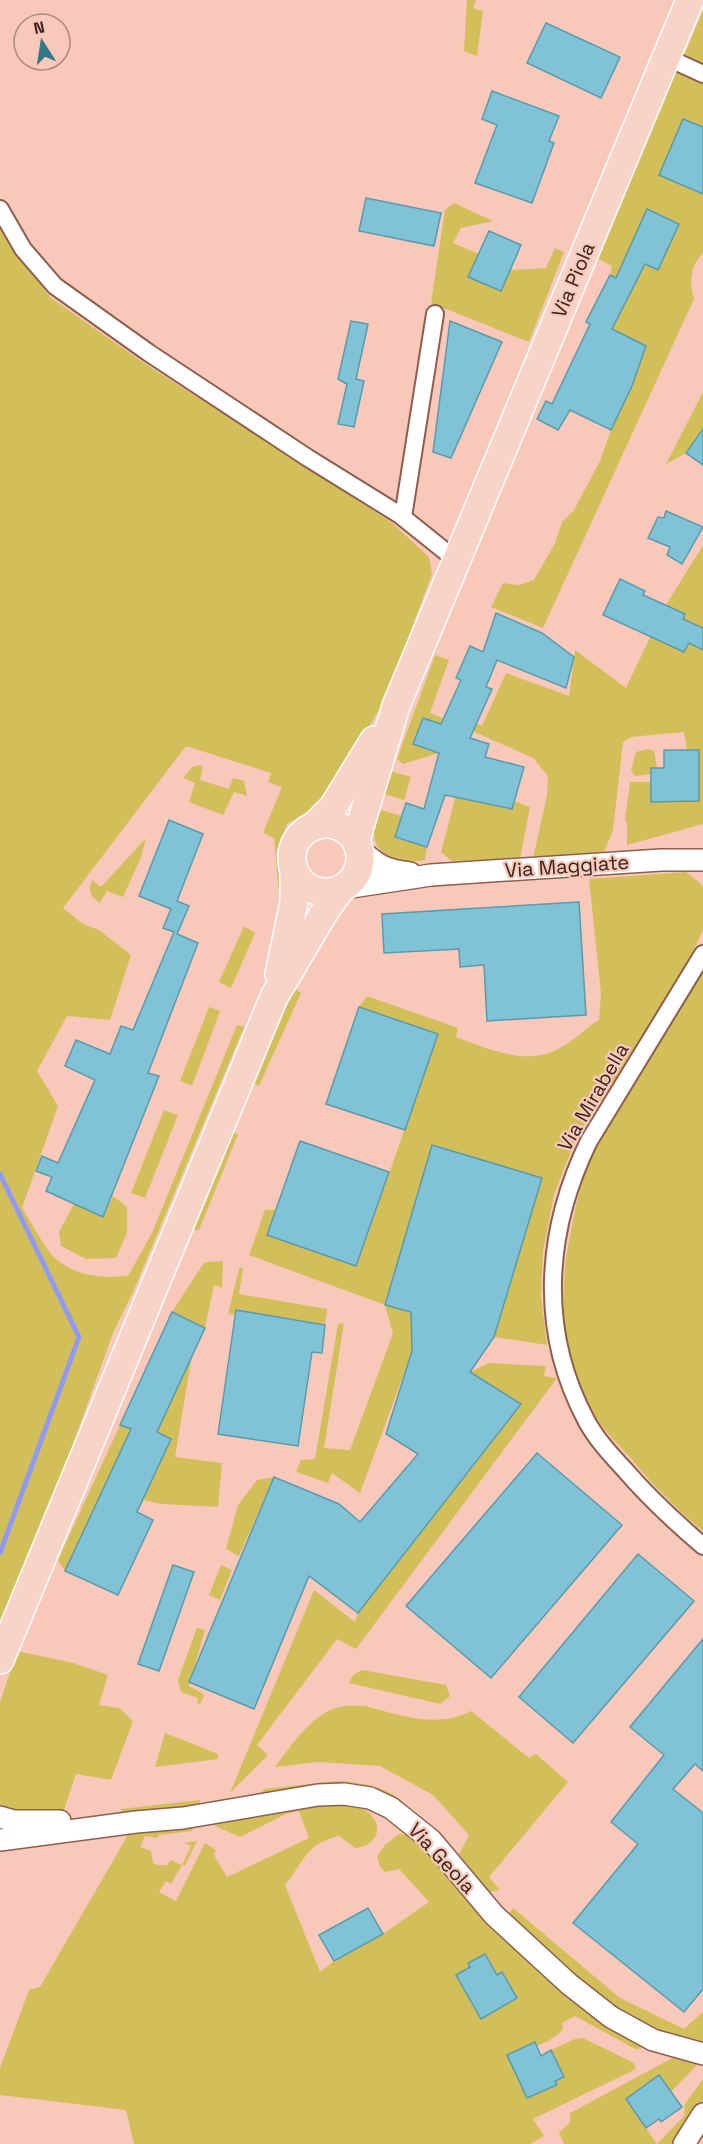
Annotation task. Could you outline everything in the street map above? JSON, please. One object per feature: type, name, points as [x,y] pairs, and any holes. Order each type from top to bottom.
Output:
[{"type":"main road","name":"Via Piola","points":[[396,706],[690,0]]},
{"type":"main road","points":[[313,827],[333,807],[396,706]]},
{"type":"main road","points":[[358,845],[396,706]]},
{"type":"main road","points":[[0,1660],[274,997],[325,911],[342,889],[353,881],[358,871],[361,861],[358,845],[349,832],[334,825],[323,824],[303,832],[294,845],[292,861],[294,902],[274,997]]},
{"type":"main road","points":[[294,872],[300,881],[313,890],[324,893],[342,889]]},
{"type":"street","points":[[666,57],[703,74]]},
{"type":"street","points":[[0,209],[23,249],[55,286],[308,458],[403,517],[456,560]]},
{"type":"street","points":[[403,517],[435,314]]},
{"type":"street","name":"Via Maggiate","points":[[358,845],[376,863],[390,871],[431,875]]},
{"type":"street","name":"Via Maggiate","points":[[342,889],[431,875],[662,860],[703,860]]},
{"type":"street","name":"Via Mirabella","points":[[703,954],[589,1141],[576,1167],[566,1196],[554,1250],[552,1281],[554,1317],[560,1353],[586,1421],[608,1451],[655,1504],[703,1546]]},
{"type":"street","name":"Via Geola","points":[[0,1840],[183,1818],[318,1795],[344,1794],[370,1798],[391,1808],[431,1840],[494,1915],[569,1984],[611,2017],[653,2040],[703,2054]]},
{"type":"street","name":"Via Geola","points":[[0,1817],[14,1821],[136,1822]]},
{"type":"street","points":[[684,2144],[703,2114]]},
{"type":"shaded area","points":[[467,0],[476,0],[473,8],[483,11],[477,56],[464,51]]},
{"type":"shaded area","points":[[703,10],[703,71],[682,60]]},
{"type":"shaded area","points":[[675,69],[703,84],[703,253],[695,264],[692,274],[691,286],[694,299],[543,628],[491,607],[503,583],[519,585],[534,580],[555,543],[562,522],[574,510],[600,461],[611,430],[632,386],[646,346],[612,329],[621,281],[610,275],[612,266],[595,257]]},
{"type":"shaded area","points":[[454,203],[493,221],[461,228],[453,243],[479,254],[469,277],[500,291],[510,270],[546,268],[555,248],[564,252],[529,342],[431,303],[445,210]]},
{"type":"shaded area","points":[[0,229],[51,298],[144,363],[391,522],[429,557],[432,574],[385,700],[323,804],[287,824],[276,853],[281,915],[274,838],[263,833],[282,787],[268,782],[271,773],[186,746],[63,908],[83,924],[99,930],[131,955],[110,1020],[67,1016],[37,1071],[58,1106],[22,1208],[48,1249],[64,1265],[90,1275],[128,1276],[152,1233],[237,1025],[244,1027],[133,1292],[113,1333],[71,1450],[0,1626]]},
{"type":"shaded area","points":[[703,392],[703,465],[686,453],[666,464]]},
{"type":"shaded area","points":[[703,545],[703,824],[627,845],[625,820],[630,782],[651,782],[651,802],[699,801],[699,750],[687,750],[684,732],[631,737],[623,742],[613,830],[604,852],[533,859],[547,795],[548,776],[533,758],[459,725],[455,729],[423,718],[414,744],[439,753],[403,764],[397,759],[435,655],[449,660],[430,713],[457,724],[455,714],[482,726],[506,673],[569,696],[575,650],[626,688],[663,610]]},
{"type":"shaded area","points":[[648,749],[654,751],[657,768],[651,768],[651,774],[635,776],[631,771],[636,752]]},
{"type":"shaded area","points":[[464,764],[478,802],[512,809],[514,801],[530,807],[520,859],[452,861],[441,852]]},
{"type":"shaded area","points":[[199,765],[203,767],[200,780],[229,789],[233,778],[244,781],[247,796],[234,792],[223,815],[189,802],[195,783],[183,778],[192,767]]},
{"type":"shaded area","points":[[390,771],[411,777],[404,800],[384,794]]},
{"type":"shaded area","points":[[380,810],[402,816],[394,838],[427,847],[425,860],[400,860],[392,858],[379,849],[374,830]]},
{"type":"shaded area","points":[[146,838],[141,857],[123,897],[107,891],[100,903],[90,891],[92,880],[101,887]]},
{"type":"shaded area","points":[[686,872],[703,888],[703,930],[690,958],[631,1056],[577,1136],[554,1195],[543,1251],[541,1296],[547,1345],[494,1337],[419,1333],[360,1493],[332,1473],[328,1483],[296,1472],[301,1460],[315,1459],[338,1324],[344,1323],[324,1448],[350,1450],[393,1333],[385,1305],[249,1255],[265,1210],[276,1210],[267,1235],[357,1265],[438,1034],[359,1007],[367,996],[458,1028],[456,1037],[508,1054],[534,1056],[560,1048],[599,1020],[601,993],[589,879]]},
{"type":"shaded area","points":[[244,926],[255,933],[231,988],[219,982]]},
{"type":"shaded area","points":[[703,965],[703,1531],[658,1489],[610,1435],[597,1419],[585,1398],[570,1354],[564,1307],[564,1283],[570,1236],[586,1170],[684,985]]},
{"type":"shaded area","points":[[294,988],[301,993],[259,1086],[251,1081]]},
{"type":"shaded area","points":[[209,1007],[220,1011],[192,1086],[180,1081]]},
{"type":"shaded area","points":[[164,1110],[178,1115],[145,1198],[131,1193]]},
{"type":"shaded area","points":[[234,1133],[238,1134],[199,1230],[193,1230]]},
{"type":"shaded area","points":[[113,1196],[127,1207],[127,1233],[116,1258],[86,1259],[61,1246],[59,1232],[74,1204],[103,1217]]},
{"type":"shaded area","points":[[223,1261],[222,1288],[214,1285],[205,1328],[172,1312],[203,1264]]},
{"type":"shaded area","points":[[241,1267],[243,1269],[239,1294],[327,1309],[325,1325],[237,1310],[236,1315],[228,1314]]},
{"type":"shaded area","points":[[192,1355],[175,1457],[222,1463],[218,1507],[162,1504],[143,1500],[171,1439],[157,1432]]},
{"type":"shaded area","points":[[489,1363],[546,1366],[544,1376],[557,1378],[356,1649],[337,1639],[257,1745],[268,1755],[230,1793],[314,1590],[355,1622],[358,1613],[521,1405],[470,1372]]},
{"type":"shaded area","points":[[120,1425],[131,1429],[65,1571],[58,1560]]},
{"type":"shaded area","points":[[274,1477],[239,1556],[226,1549],[238,1505],[257,1480]]},
{"type":"shaded area","points":[[221,1565],[232,1570],[220,1600],[209,1595]]},
{"type":"shaded area","points":[[197,1628],[205,1630],[189,1686],[204,1696],[200,1704],[197,1703],[198,1698],[181,1692],[178,1680]]},
{"type":"shaded area","points":[[17,1651],[73,1663],[108,1675],[99,1705],[119,1708],[133,1721],[111,1780],[76,1774],[63,1813],[10,1812],[0,1807],[0,1702]]},
{"type":"shaded area","points":[[362,1670],[446,1685],[450,1696],[440,1704],[349,1683],[353,1675]]},
{"type":"shaded area","points":[[365,1706],[418,1719],[432,1720],[458,1716],[471,1711],[529,1758],[536,1754],[568,1782],[489,1877],[500,1890],[489,1892],[459,1854],[469,1835],[433,1795],[380,1766],[318,1762],[275,1767],[294,1741],[318,1718],[339,1707]]},
{"type":"shaded area","points":[[165,1733],[218,1754],[218,1759],[155,1767]]},
{"type":"shaded area","points":[[336,1781],[354,1782],[381,1789],[404,1803],[401,1805],[308,1788],[260,1794],[264,1789]]},
{"type":"shaded area","points":[[200,1800],[198,1811],[121,1814],[121,1809]]},
{"type":"shaded area","points":[[350,1804],[362,1808],[373,1818],[377,1829],[376,1835],[369,1844],[355,1848],[339,1836],[319,1843],[307,1854],[285,1885],[320,1972],[334,1961],[383,1934],[429,1902],[399,1869],[385,1872],[380,1867],[377,1856],[385,1845],[399,1834],[420,1837],[491,1925],[529,1962],[606,2026],[642,2042],[642,2047],[637,2050],[575,2016],[562,2023],[563,2029],[552,2039],[507,2055],[527,2098],[556,2085],[555,2081],[564,2077],[551,2050],[575,2039],[583,2038],[634,2063],[636,2069],[533,2119],[544,2136],[530,2144],[134,2144],[126,2110],[0,2095],[0,2068],[29,1990],[40,1987],[129,1833],[153,1828],[154,1832],[193,1828],[192,1831],[159,1835],[157,1838],[145,1836],[140,1847],[151,1851],[153,1863],[167,1865],[171,1860],[182,1865],[171,1884],[166,1881],[159,1892],[176,1901],[205,1843],[216,1850],[214,1855],[227,1877],[309,1838],[299,1811],[286,1814],[240,1837],[215,1826],[221,1820],[292,1805]]},
{"type":"shaded area","points":[[197,1841],[185,1866],[182,1865],[191,1846],[184,1843]]},
{"type":"shaded area","points":[[513,1908],[620,1998],[684,2029],[703,2012],[703,2042],[695,2044],[664,2036],[615,2012],[508,1916]]},
{"type":"shaded area","points":[[678,2055],[698,2064],[671,2092],[659,2075],[626,2099],[657,2144],[564,2144],[559,2133],[570,2122],[570,2113]]},
{"type":"shaded area","points":[[703,2079],[703,2104],[675,2144],[657,2144],[684,2116],[685,2104]]},
{"type":"building","points":[[546,23],[620,57],[601,98],[527,63]]},
{"type":"building","points":[[492,91],[559,116],[549,141],[554,143],[532,203],[475,183],[497,125],[482,119]]},
{"type":"building","points":[[683,119],[703,127],[703,194],[659,175]]},
{"type":"building","points":[[366,198],[441,213],[434,246],[359,231]]},
{"type":"building","points":[[647,209],[679,224],[658,270],[645,264],[612,329],[646,346],[632,386],[611,430],[570,410],[558,430],[537,419],[546,401],[552,404],[590,324],[586,322],[610,275],[616,278]]},
{"type":"building","points":[[489,231],[521,245],[501,291],[468,277]]},
{"type":"building","points":[[351,321],[368,324],[356,379],[364,381],[354,427],[338,424],[347,384],[338,379]]},
{"type":"building","points":[[450,321],[502,342],[451,458],[433,452]]},
{"type":"building","points":[[703,429],[703,465],[686,453]]},
{"type":"building","points":[[666,511],[703,527],[682,564],[667,555],[670,547],[648,538],[658,517],[664,518]]},
{"type":"building","points":[[620,579],[645,591],[643,595],[685,614],[683,619],[703,628],[703,650],[689,643],[684,652],[603,615]]},
{"type":"building","points":[[496,613],[542,633],[574,657],[566,688],[497,660],[486,687],[492,689],[470,738],[489,744],[485,757],[524,767],[512,809],[445,795],[427,847],[395,837],[406,803],[424,809],[439,753],[413,744],[423,718],[441,724],[461,680],[456,678],[470,646],[483,652]]},
{"type":"building","points":[[664,750],[699,750],[699,801],[651,802],[651,768],[664,768]]},
{"type":"building","points":[[169,820],[203,834],[177,901],[189,906],[177,934],[198,943],[148,1073],[159,1076],[103,1217],[46,1191],[52,1177],[36,1171],[42,1156],[58,1163],[95,1080],[65,1066],[76,1040],[110,1054],[121,1026],[133,1030],[174,932],[163,928],[171,909],[139,896]]},
{"type":"building","points":[[579,902],[586,1015],[487,1021],[484,965],[460,967],[459,949],[384,953],[382,914]]},
{"type":"building","points":[[359,1007],[438,1034],[405,1130],[326,1104]]},
{"type":"building","points":[[300,1141],[389,1172],[356,1266],[267,1235]]},
{"type":"building","points":[[432,1145],[542,1178],[494,1337],[470,1372],[521,1404],[358,1613],[309,1576],[254,1709],[189,1682],[274,1477],[339,1504],[360,1522],[418,1454],[386,1434],[412,1351],[411,1312],[385,1305]]},
{"type":"building","points":[[236,1310],[325,1325],[322,1353],[312,1352],[298,1446],[218,1434]]},
{"type":"building","points":[[172,1312],[205,1328],[157,1432],[171,1439],[137,1512],[153,1520],[118,1595],[65,1571],[131,1429],[120,1425]]},
{"type":"building","points":[[537,1453],[622,1525],[491,1678],[406,1606]]},
{"type":"building","points":[[638,1554],[694,1601],[573,1743],[519,1697]]},
{"type":"building","points":[[173,1565],[194,1572],[159,1671],[138,1664]]},
{"type":"building","points":[[703,1639],[703,1771],[695,1764],[673,1789],[703,1813],[703,1989],[684,2012],[573,1923],[638,1844],[611,1822],[664,1755],[630,1727]]},
{"type":"building","points":[[368,1908],[383,1934],[334,1961],[319,1935]]},
{"type":"building","points":[[485,1954],[497,1975],[502,1972],[517,1998],[481,2019],[456,1975],[470,1967],[468,1963]]},
{"type":"building","points":[[535,2042],[541,2056],[551,2050],[564,2077],[555,2081],[557,2085],[527,2098],[507,2055]]},
{"type":"building","points":[[659,2075],[682,2107],[661,2122],[659,2119],[646,2128],[626,2099]]},
{"type":"waterway","points":[[0,1174],[79,1337],[0,1553]]}]
